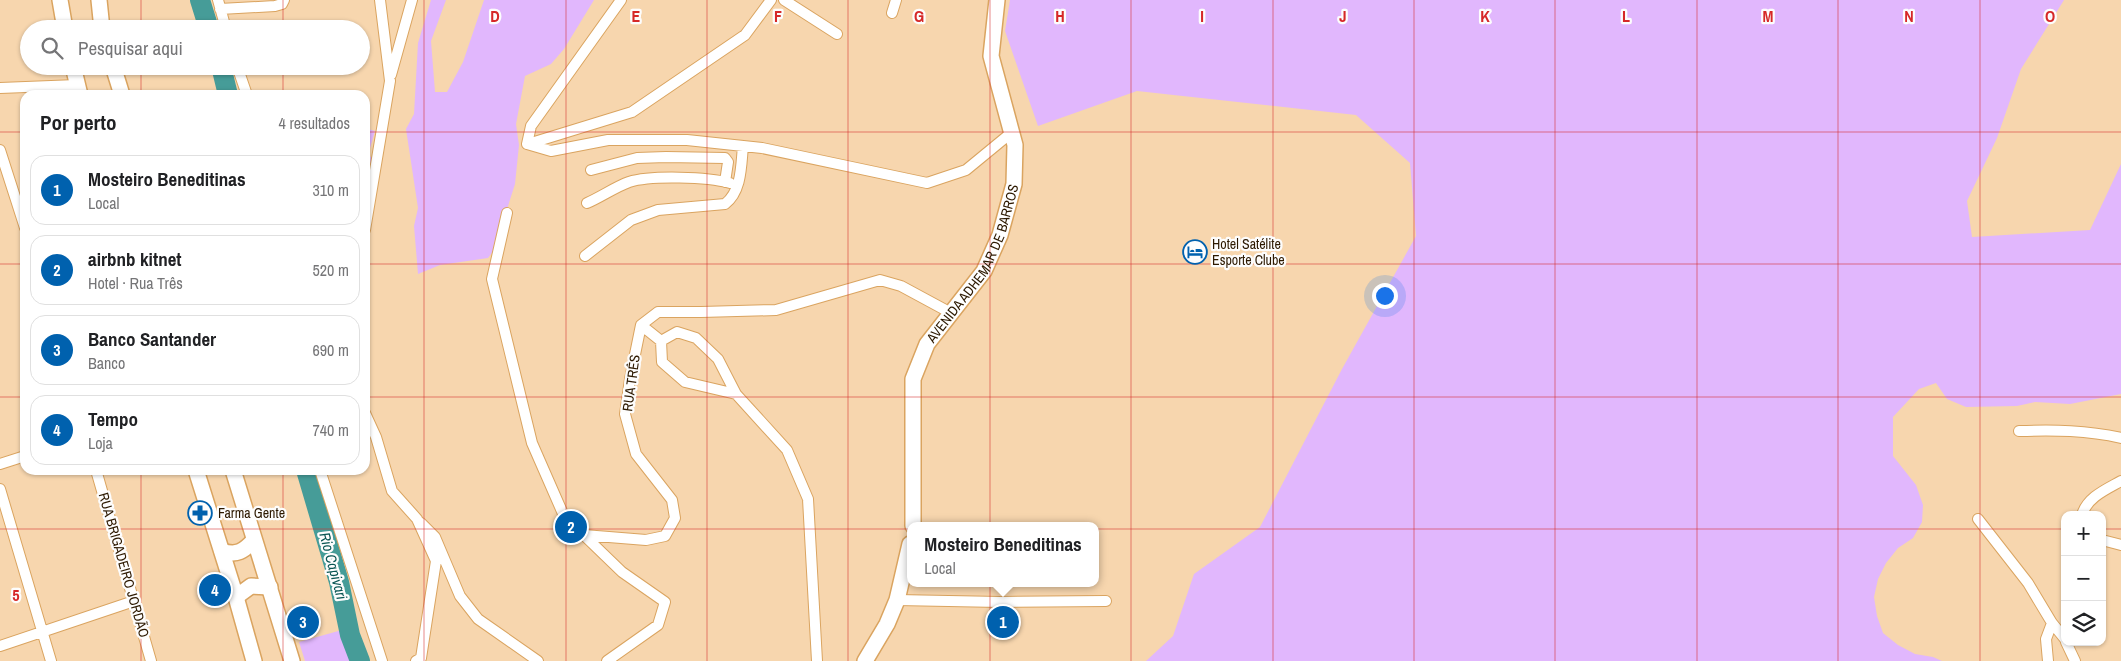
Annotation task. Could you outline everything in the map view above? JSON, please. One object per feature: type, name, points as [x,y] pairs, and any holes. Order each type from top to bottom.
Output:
[{"type":"street","points":[[60,0],[63,20]]},
{"type":"street","points":[[99,0],[101,20]]},
{"type":"street","points":[[223,20],[219,4],[275,6],[282,4],[284,0]]},
{"type":"street","points":[[380,0],[390,81]]},
{"type":"street","points":[[370,200],[390,81],[412,0]]},
{"type":"street","points":[[527,144],[531,126],[621,0]]},
{"type":"street","points":[[527,144],[632,112],[745,35],[771,0]]},
{"type":"street","points":[[784,0],[837,34]]},
{"type":"street","points":[[892,13],[896,0]]},
{"type":"street","name":"AVENIDA ADHEMAR DE BARROS","points":[[913,522],[913,379],[926,344],[984,271],[1000,235],[1014,184],[1015,145],[991,56],[997,0]]},
{"type":"street","points":[[0,88],[79,90],[75,75]]},
{"type":"street","points":[[116,75],[120,90]]},
{"type":"street","points":[[239,75],[245,90]]},
{"type":"street","points":[[527,144],[551,151],[608,140],[687,140],[762,148],[927,182],[966,170],[1011,133]]},
{"type":"street","points":[[585,256],[631,220],[658,210],[725,204],[732,198],[738,185],[743,146]]},
{"type":"street","points":[[0,150],[20,212]]},
{"type":"street","points":[[591,170],[637,158],[724,158],[728,162],[725,182]]},
{"type":"street","points":[[587,203],[627,183],[641,179],[681,179],[725,182],[738,185]]},
{"type":"street","points":[[507,213],[492,279],[532,443],[564,516],[622,572],[665,602],[658,625],[607,661]]},
{"type":"street","points":[[736,394],[685,382],[662,362],[661,341],[640,325],[658,312],[776,310],[880,280],[901,286],[951,313]]},
{"type":"street","name":"RUA TRÊS","points":[[584,535],[646,540],[665,536],[675,518],[672,500],[636,454],[625,414],[640,325]]},
{"type":"street","points":[[661,341],[677,332],[696,338],[718,359],[736,394],[787,450],[808,499],[817,661]]},
{"type":"street","points":[[370,423],[392,491],[435,537],[460,596],[478,619],[538,661]]},
{"type":"street","points":[[2019,431],[2068,430],[2102,433],[2121,438]]},
{"type":"street","points":[[0,464],[20,458]]},
{"type":"street","name":"RUA BRIGADEIRO JORDÃO","points":[[97,475],[151,661]]},
{"type":"street","points":[[198,475],[254,661]]},
{"type":"street","points":[[235,475],[292,661]]},
{"type":"street","points":[[322,475],[382,661]]},
{"type":"street","points":[[2084,511],[2096,495],[2121,480]]},
{"type":"street","points":[[0,489],[52,661]]},
{"type":"street","points":[[416,661],[421,658],[436,561],[417,519]]},
{"type":"street","points":[[1978,519],[2028,583],[2061,635]]},
{"type":"street","points":[[222,551],[230,554],[240,553],[254,540]]},
{"type":"street","points":[[2106,541],[2121,546]]},
{"type":"street","points":[[865,661],[887,624],[897,600],[907,557]]},
{"type":"street","points":[[236,597],[250,586],[270,587]]},
{"type":"street","points":[[897,600],[1000,602],[1106,601]]},
{"type":"street","points":[[0,646],[134,601]]},
{"type":"street","points":[[2048,661],[2046,639],[2052,623]]},
{"type":"street","points":[[2068,646],[2075,661]]},
{"type":"shaded area","points":[[431,0],[446,0],[431,41],[435,92],[447,92],[463,62],[484,0],[594,0],[564,49],[551,64],[525,76],[516,124],[519,145],[515,184],[494,250],[488,258],[440,265],[418,274],[414,226],[418,208],[406,129],[414,114],[418,43]]},
{"type":"shaded area","points":[[1010,0],[2064,0],[2021,69],[1997,138],[1967,201],[1972,237],[2090,230],[2121,164],[2121,394],[2070,404],[2035,402],[2017,406],[1966,407],[1947,399],[1936,383],[1919,389],[1893,417],[1893,456],[1916,485],[1923,505],[1922,522],[1913,538],[1898,548],[1886,563],[1878,579],[1874,597],[1877,616],[1883,633],[1898,645],[1915,654],[1933,657],[1942,661],[1146,661],[1173,636],[1194,574],[1260,527],[1342,369],[1416,236],[1410,163],[1356,115],[1137,91],[1038,126],[1005,31]]},
{"type":"shaded area","points":[[370,130],[375,131],[370,148]]},
{"type":"shaded area","points":[[370,156],[375,160],[370,188]]},
{"type":"shaded area","points":[[342,630],[351,661],[305,661],[299,642]]},
{"type":"waterway","name":"Rio Capivari","points":[[200,0],[206,20]]},
{"type":"waterway","name":"Rio Capivari","points":[[223,75],[227,90]]},
{"type":"waterway","name":"Rio Capivari","points":[[307,475],[339,582],[350,635],[360,661]]},
{"type":"place","name":"Hotel Satélite Esporte Clube","points":[[1195,252]]},
{"type":"place","name":"Farma Gente","points":[[200,513]]},
{"type":"place","name":"airbnb kitnet","points":[[571,527]]},
{"type":"place","name":"Tempo","points":[[215,590]]},
{"type":"place","name":"Banco Santander","points":[[303,622]]},
{"type":"place","name":"Mosteiro Beneditinas","points":[[1003,622]]}]
